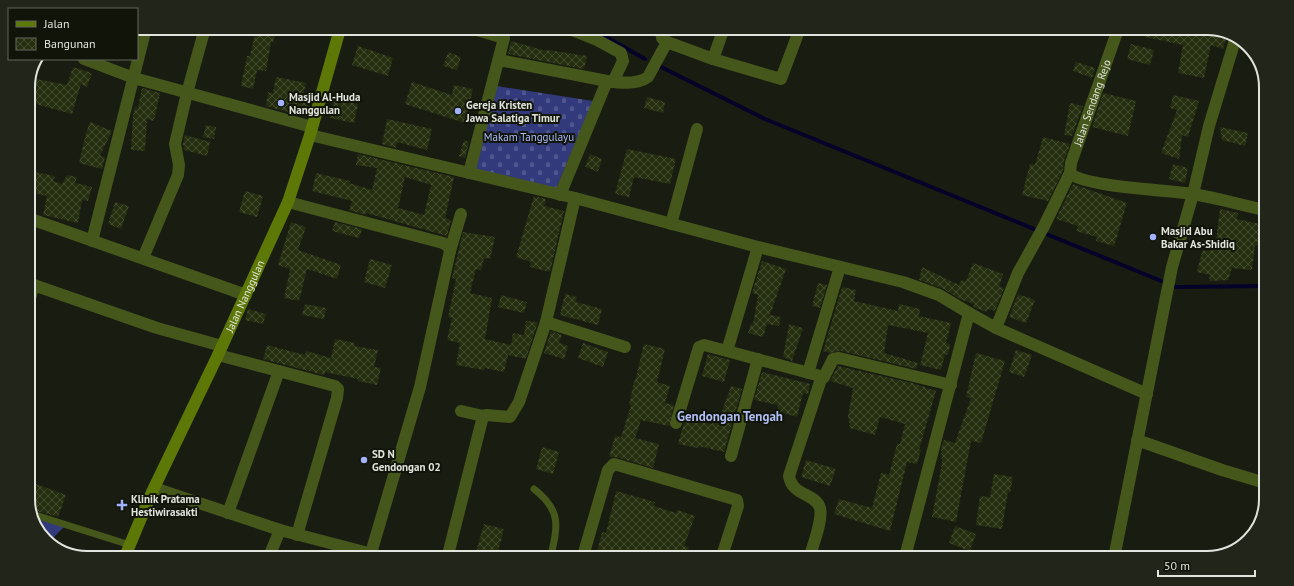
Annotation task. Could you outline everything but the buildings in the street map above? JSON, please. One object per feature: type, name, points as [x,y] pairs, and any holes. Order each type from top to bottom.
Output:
[{"type":"street","points":[[92,241],[144,35]]},
{"type":"street","points":[[143,258],[178,174],[179,165],[176,144],[187,94],[203,35]]},
{"type":"street","name":"Jalan Nanggulan","points":[[128,549],[154,488],[246,295],[288,202],[311,131],[338,35]]},
{"type":"street","points":[[470,173],[505,35]]},
{"type":"street","points":[[560,195],[610,82],[623,61],[621,54],[597,40],[584,35]]},
{"type":"street","points":[[662,35],[662,38],[667,42],[713,59],[781,79],[798,35]]},
{"type":"street","points":[[713,59],[720,35]]},
{"type":"street","name":"Jalan Sendang Rejo","points":[[996,328],[1018,273],[1035,244],[1070,173],[1071,163],[1116,35]]},
{"type":"street","points":[[499,60],[610,82],[638,82],[648,77],[667,42]]},
{"type":"street","points":[[1115,551],[1172,267],[1193,194],[1208,126],[1234,43]]},
{"type":"street","points":[[87,60],[134,78],[311,131],[470,173],[575,198],[758,247],[903,282],[939,295],[996,328],[1147,394]]},
{"type":"street","points":[[671,224],[697,129]]},
{"type":"street","points":[[1070,173],[1076,178],[1121,187],[1193,194],[1259,209]]},
{"type":"street","points":[[461,411],[483,416],[510,417],[520,402],[546,322],[575,198]]},
{"type":"street","points":[[288,202],[443,243],[448,246],[450,251]]},
{"type":"street","points":[[375,551],[420,387],[450,251],[461,214]]},
{"type":"street","points":[[35,221],[246,295]]},
{"type":"street","points":[[728,351],[758,247]]},
{"type":"street","points":[[808,372],[840,267]]},
{"type":"street","points":[[35,285],[279,371],[335,386],[338,389],[337,398],[297,535]]},
{"type":"street","points":[[907,551],[969,313]]},
{"type":"street","points":[[546,322],[625,347]]},
{"type":"street","points":[[676,423],[699,347],[704,345],[822,376]]},
{"type":"street","points":[[811,551],[819,525],[820,508],[818,503],[794,488],[789,476],[822,376],[826,375],[833,359],[839,358],[951,386]]},
{"type":"street","points":[[731,456],[758,359]]},
{"type":"street","points":[[228,513],[279,371]]},
{"type":"street","points":[[449,551],[483,416]]},
{"type":"street","points":[[1137,440],[1222,470],[1259,481]]},
{"type":"street","points":[[584,551],[608,470],[614,464],[737,500],[738,506],[724,551]]},
{"type":"street","points":[[154,488],[280,530],[362,551]]},
{"type":"street","points":[[271,551],[280,530]]},
{"type":"lane","points":[[534,489],[546,499],[555,517],[557,531],[552,551]]},
{"type":"lane","points":[[38,516],[128,549]]},
{"type":"green space","name":"Makam Tanggulayu","points":[[496,86],[593,101],[556,189],[475,170]]},
{"type":"green space","points":[[39,518],[65,526],[53,538],[46,531]]},
{"type":"waterway","points":[[603,35],[645,59]]},
{"type":"waterway","points":[[657,65],[765,119],[1176,287],[1259,286]]},
{"type":"place","name":"Masjid Al-Huda Nanggulan","points":[[281,103]]},
{"type":"place","name":"Gereja Kristen Jawa Salatiga Timur","points":[[458,111]]},
{"type":"place","name":"Masjid Abu Bakar As-Shidiq","points":[[1153,237]]},
{"type":"place","name":"SD N Gendongan 02","points":[[364,460]]},
{"type":"place","name":"Klinik Pratama Hestiwirasakti","points":[[122,505]]},
{"type":"district","name":"Gendongan Tengah","points":[[730,416]]}]
